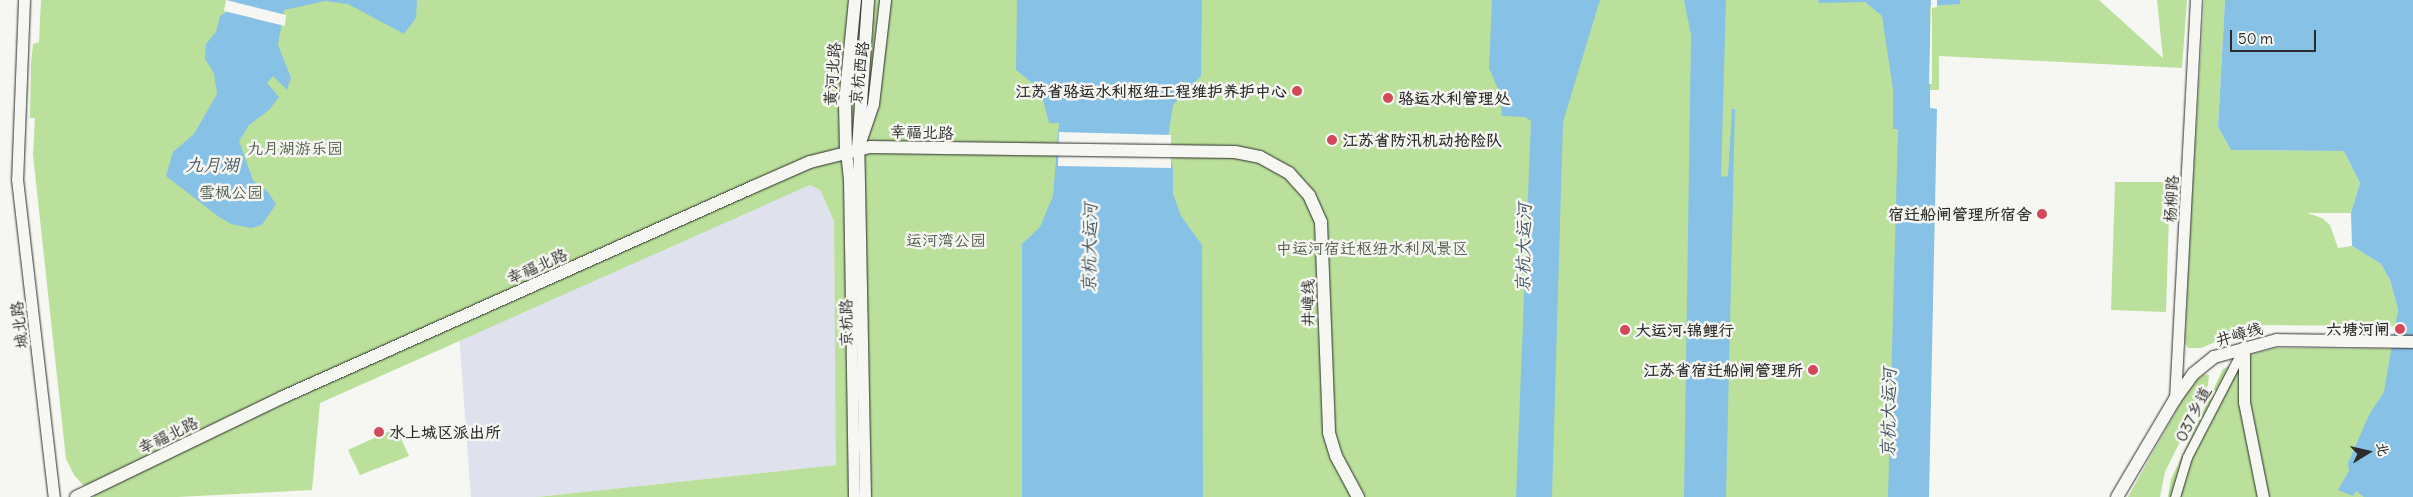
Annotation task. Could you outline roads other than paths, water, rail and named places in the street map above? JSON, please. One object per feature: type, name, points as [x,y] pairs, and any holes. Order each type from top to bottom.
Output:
[{"type":"main road","name":"黄河北路","points":[[852,150],[845,102],[854,0]]},
{"type":"main road","name":"黄河北路","points":[[852,150],[868,0]]},
{"type":"main road","name":"幸福北路","points":[[76,497],[283,397],[761,183],[852,150],[1172,151]]},
{"type":"main road","name":"井嶂线","points":[[1172,151],[1235,152],[1260,157],[1289,173],[1309,195],[1321,222],[1324,240],[1325,383],[1329,433],[1336,456],[1358,497]]},
{"type":"main road","name":"井嶂线","points":[[2118,497],[2175,399],[2193,374],[2214,357],[2244,347],[2276,340],[2413,342]]},
{"type":"street","name":"城北路","points":[[24,0],[17,179],[54,497]]},
{"type":"street","name":"京杭西路","points":[[852,150],[873,104],[885,0]]},
{"type":"street","name":"杨柳路","points":[[2175,399],[2196,0]]},
{"type":"street","name":"京杭路","points":[[852,150],[849,179],[854,497]]},
{"type":"street","name":"京杭路","points":[[852,150],[865,497]]},
{"type":"street","points":[[2244,347],[2244,402],[2263,497]]},
{"type":"street","name":"037乡道","points":[[2175,497],[2187,457],[2244,347]]},
{"type":"water","name":"九月湖","points":[[229,0],[417,0],[416,18],[404,34],[348,4],[325,1],[284,10],[278,45],[291,78],[287,90],[273,76],[267,83],[279,97],[269,110],[249,125],[239,141],[253,180],[267,191],[276,204],[262,225],[251,228],[231,224],[219,217],[166,176],[173,152],[194,134],[217,94],[214,73],[205,59],[206,44],[216,32],[220,16],[227,12]]},
{"type":"water","name":"京杭大运河","points":[[1017,0],[1202,0],[1201,76],[1173,105],[1167,144],[1173,168],[1173,194],[1181,216],[1202,245],[1203,497],[1022,497],[1022,244],[1040,227],[1053,196],[1059,123],[1049,123],[1042,96],[1031,82],[1016,70]]},
{"type":"water","points":[[1492,0],[1600,0],[1563,122],[1552,497],[1516,497],[1531,121],[1525,117],[1502,116],[1499,91],[1489,68]]},
{"type":"water","points":[[1684,0],[1726,0],[1721,177],[1728,176],[1732,109],[1735,109],[1726,497],[1684,497],[1691,35]]},
{"type":"water","points":[[1818,0],[1960,0],[1960,4],[1930,6],[1930,108],[1937,109],[1929,497],[1888,497],[1898,129],[1893,129],[1893,90],[1882,16],[1865,2],[1819,3]]},
{"type":"water","points":[[2225,0],[2413,0],[2413,497],[2364,497],[2356,491],[2353,496],[2338,490],[2349,471],[2348,463],[2369,415],[2384,392],[2398,310],[2390,280],[2381,264],[2352,246],[2351,213],[2360,183],[2344,151],[2231,150],[2218,127]]},
{"type":"place","name":"江苏省骆运水利枢纽工程维护养护中心","points":[[1297,91]]},
{"type":"place","name":"骆运水利管理处","points":[[1388,98]]},
{"type":"place","name":"江苏省防汛机动抢险队","points":[[1332,140]]},
{"type":"place","name":"宿迁船闸管理所宿舍","points":[[2042,214]]},
{"type":"place","name":"六塘河闸","points":[[2400,329]]},
{"type":"place","name":"大运河·锦鲤行","points":[[1625,330]]},
{"type":"place","name":"江苏省宿迁船闸管理所","points":[[1813,370]]},
{"type":"place","name":"水上城区派出所","points":[[379,432]]},
{"type":"park label","name":"九月湖游乐园","points":[[295,148]]},
{"type":"park label","name":"雪枫公园","points":[[231,192]]},
{"type":"park label","name":"运河湾公园","points":[[946,240]]},
{"type":"park label","name":"中运河宿迁枢纽水利风景区","points":[[1372,248]]}]
